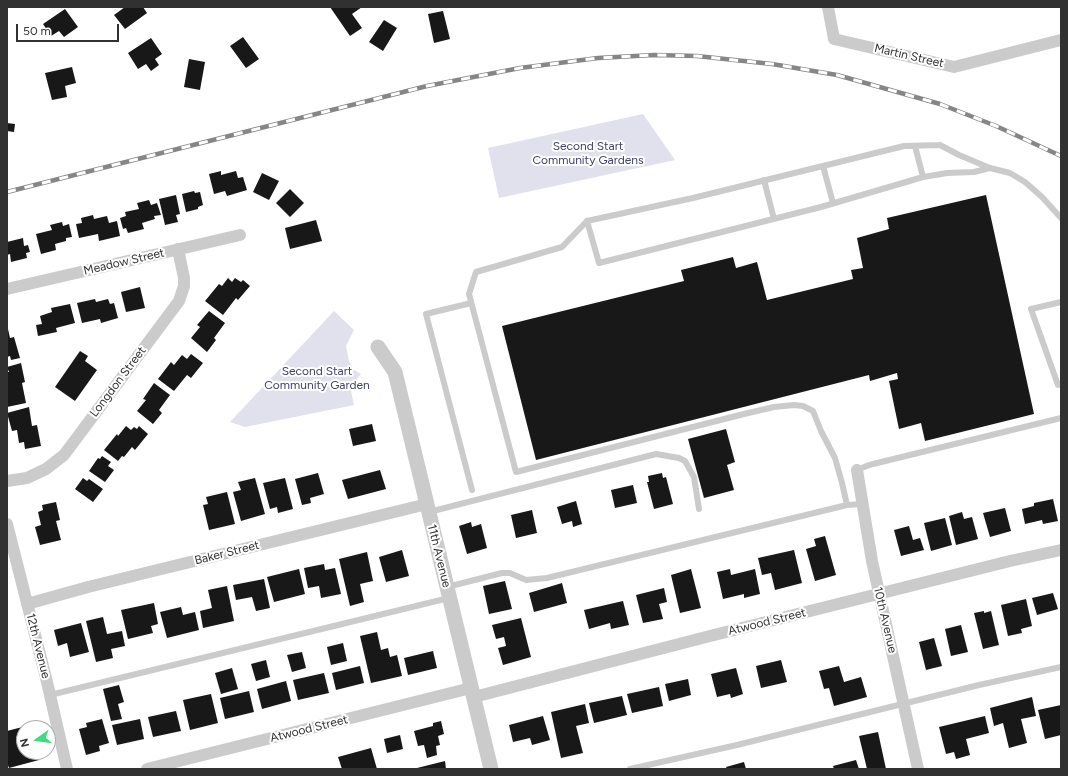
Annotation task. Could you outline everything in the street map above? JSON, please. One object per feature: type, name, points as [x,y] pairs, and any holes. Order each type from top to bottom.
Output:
[{"type":"street","name":"Martin Street","points":[[828,7],[834,39],[954,67],[1061,40]]},
{"type":"street","name":"Meadow Street","points":[[7,289],[240,235]]},
{"type":"street","name":"Longdon Street","points":[[7,481],[27,478],[46,469],[64,455],[179,301],[184,282],[178,249]]},
{"type":"street","name":"11th Avenue","points":[[378,347],[395,372],[491,769]]},
{"type":"street","name":"10th Avenue","points":[[857,470],[872,561],[918,769]]},
{"type":"street","name":"Baker Street","points":[[27,604],[88,587],[428,508]]},
{"type":"street","name":"12th Avenue","points":[[7,524],[67,769]]},
{"type":"street","name":"Atwood Street","points":[[147,769],[703,638],[1010,561],[1061,550]]},
{"type":"lane","points":[[847,505],[835,458],[821,431],[813,411],[803,406],[794,405],[774,407],[744,414],[516,472],[469,294],[476,272],[562,247],[588,221],[694,198],[904,146],[940,145],[958,155],[990,168],[1010,173],[1025,182],[1042,197],[1061,218]]},
{"type":"lane","points":[[915,146],[923,177]]},
{"type":"lane","points":[[823,166],[833,203]]},
{"type":"lane","points":[[588,221],[599,263],[774,219],[923,177],[948,173],[974,172],[990,168]]},
{"type":"lane","points":[[764,180],[774,219]]},
{"type":"lane","points":[[1060,384],[1030,309],[1061,302]]},
{"type":"lane","points":[[471,303],[426,314],[472,490]]},
{"type":"lane","points":[[857,470],[1061,418]]},
{"type":"lane","points":[[428,508],[656,454],[679,458],[685,461],[694,477],[699,509]]},
{"type":"lane","points":[[50,695],[202,659],[448,592],[502,573],[510,573],[526,580],[547,578],[847,505],[862,504]]},
{"type":"lane","points":[[630,769],[1061,667]]},
{"type":"green space","name":"Second Start Community Gardens","points":[[643,114],[675,160],[499,198],[488,148]]},
{"type":"green space","name":"Second Start Community Garden","points":[[334,311],[354,330],[346,346],[349,361],[354,370],[361,374],[350,386],[354,405],[245,427],[230,422]]},
{"type":"building","points":[[125,7],[143,7],[147,13],[125,29],[114,15]]},
{"type":"building","points":[[330,7],[362,7],[352,14],[362,28],[350,36]]},
{"type":"building","points":[[65,9],[78,27],[64,37],[59,31],[51,36],[43,24]]},
{"type":"building","points":[[443,11],[450,39],[434,43],[428,14]]},
{"type":"building","points":[[384,20],[397,28],[383,51],[369,42]]},
{"type":"building","points":[[243,37],[259,59],[246,68],[230,46]]},
{"type":"building","points":[[151,38],[162,54],[155,59],[159,65],[151,71],[146,64],[138,69],[128,53]]},
{"type":"building","points":[[189,59],[205,62],[200,90],[184,87]]},
{"type":"building","points":[[72,67],[76,83],[65,86],[67,97],[52,100],[45,73]]},
{"type":"building","points":[[7,123],[15,124],[14,132],[7,131]]},
{"type":"building","points":[[221,171],[221,175],[236,171],[238,178],[243,177],[247,190],[227,196],[225,191],[214,194],[209,174]]},
{"type":"building","points":[[262,173],[279,181],[269,200],[253,192]]},
{"type":"building","points":[[290,189],[304,203],[290,217],[276,203]]},
{"type":"building","points":[[194,191],[195,193],[200,192],[203,205],[198,207],[198,209],[186,212],[182,194]]},
{"type":"building","points":[[176,195],[180,214],[176,215],[178,222],[165,225],[159,199]]},
{"type":"building","points":[[986,195],[1034,414],[925,441],[921,423],[899,429],[889,381],[898,379],[897,373],[870,381],[869,375],[536,460],[502,326],[684,281],[681,270],[733,257],[736,268],[757,262],[767,300],[853,279],[851,270],[863,268],[857,238],[889,229],[887,218]]},
{"type":"building","points":[[149,200],[151,205],[157,203],[161,215],[154,216],[155,219],[142,223],[144,229],[128,233],[126,228],[123,229],[120,218],[126,216],[125,212],[139,209],[137,203]]},
{"type":"building","points":[[93,215],[94,219],[107,216],[109,223],[117,221],[120,236],[99,241],[98,234],[79,238],[76,224],[82,223],[81,218]]},
{"type":"building","points":[[316,220],[322,241],[290,249],[285,228]]},
{"type":"building","points":[[62,222],[63,226],[69,224],[72,237],[66,238],[66,241],[55,244],[56,250],[41,254],[36,234],[52,230],[50,225]]},
{"type":"building","points":[[23,238],[24,246],[28,245],[30,252],[26,253],[27,258],[11,262],[10,254],[7,255],[7,242]]},
{"type":"building","points":[[228,278],[232,282],[235,278],[241,282],[243,280],[250,286],[238,300],[236,298],[223,315],[205,301],[219,284],[222,286]]},
{"type":"building","points":[[140,287],[145,308],[126,312],[121,292]]},
{"type":"building","points":[[95,299],[96,302],[108,299],[110,304],[114,303],[118,318],[101,323],[100,319],[82,323],[77,303]]},
{"type":"building","points":[[70,304],[75,323],[56,328],[57,332],[38,336],[36,325],[42,324],[40,316],[52,312],[51,308]]},
{"type":"building","points":[[209,311],[225,323],[214,338],[216,340],[207,352],[191,338],[200,327],[197,325]]},
{"type":"building","points":[[8,329],[10,338],[14,337],[20,358],[11,360],[10,356],[7,357]]},
{"type":"building","points":[[80,351],[88,356],[85,361],[97,370],[75,401],[55,387]]},
{"type":"building","points":[[191,354],[203,363],[191,378],[187,375],[174,391],[158,379],[171,362],[174,365],[182,355],[187,359]]},
{"type":"building","points":[[21,363],[25,382],[22,383],[26,403],[7,407],[7,372],[9,372],[7,367]]},
{"type":"building","points":[[154,383],[170,395],[159,410],[162,413],[153,424],[137,411],[146,400],[143,399]]},
{"type":"building","points":[[29,407],[32,426],[37,425],[41,446],[25,449],[24,442],[19,443],[17,430],[12,431],[7,413]]},
{"type":"building","points":[[372,424],[376,441],[353,446],[349,429]]},
{"type":"building","points":[[126,426],[131,430],[134,427],[137,429],[139,426],[148,434],[135,450],[132,447],[124,457],[122,456],[118,461],[104,450],[117,434],[118,436]]},
{"type":"building","points":[[726,429],[735,462],[727,465],[734,490],[704,498],[688,439]]},
{"type":"building","points":[[102,456],[111,462],[108,466],[114,470],[105,482],[89,471],[98,458],[100,459]]},
{"type":"building","points":[[380,470],[386,489],[348,499],[342,480]]},
{"type":"building","points":[[318,473],[324,494],[310,498],[311,503],[302,505],[295,479]]},
{"type":"building","points":[[662,473],[663,478],[666,477],[673,504],[654,509],[647,482],[649,482],[648,476]]},
{"type":"building","points":[[83,478],[87,481],[89,479],[103,489],[93,502],[75,489]]},
{"type":"building","points":[[255,478],[265,514],[241,521],[233,492],[241,490],[238,482]]},
{"type":"building","points":[[285,478],[293,509],[278,513],[277,507],[270,509],[263,483]]},
{"type":"building","points":[[633,485],[637,503],[615,508],[611,490]]},
{"type":"building","points":[[227,492],[235,524],[209,530],[203,505],[208,504],[206,497]]},
{"type":"building","points":[[1053,499],[1058,521],[1043,524],[1042,520],[1025,524],[1022,509],[1034,506],[1034,503]]},
{"type":"building","points":[[576,501],[582,524],[573,527],[572,521],[562,524],[557,507]]},
{"type":"building","points":[[56,502],[60,520],[56,521],[61,540],[40,545],[35,527],[41,525],[38,512],[43,510],[42,505]]},
{"type":"building","points":[[1005,508],[1011,531],[990,537],[983,513]]},
{"type":"building","points":[[532,510],[537,533],[516,538],[511,515]]},
{"type":"building","points":[[962,512],[964,519],[972,517],[978,539],[956,545],[949,516]]},
{"type":"building","points":[[945,518],[952,545],[931,551],[924,523]]},
{"type":"building","points":[[471,522],[472,527],[481,524],[487,548],[467,554],[459,526]]},
{"type":"building","points":[[909,526],[913,540],[920,538],[924,550],[901,556],[894,530]]},
{"type":"building","points":[[825,536],[836,575],[815,581],[806,549],[816,546],[814,539]]},
{"type":"building","points":[[402,550],[409,576],[386,582],[379,557]]},
{"type":"building","points":[[794,550],[802,583],[775,590],[771,573],[762,575],[758,558]]},
{"type":"building","points":[[367,552],[373,581],[360,584],[364,602],[350,606],[339,559]]},
{"type":"building","points":[[324,564],[325,570],[335,568],[341,594],[321,598],[319,586],[308,588],[304,568]]},
{"type":"building","points":[[299,569],[305,594],[274,602],[267,577]]},
{"type":"building","points":[[691,569],[701,608],[680,613],[671,575]]},
{"type":"building","points":[[730,569],[731,575],[755,569],[760,594],[744,598],[744,594],[723,599],[717,572]]},
{"type":"building","points":[[264,579],[270,608],[256,611],[252,597],[236,600],[233,585]]},
{"type":"building","points":[[505,581],[512,609],[489,614],[483,586]]},
{"type":"building","points":[[562,583],[567,603],[534,612],[529,593]]},
{"type":"building","points":[[227,586],[234,621],[203,628],[200,611],[212,608],[208,590]]},
{"type":"building","points":[[664,588],[667,602],[659,604],[663,619],[643,623],[636,595]]},
{"type":"building","points":[[1053,593],[1058,609],[1037,615],[1032,598]]},
{"type":"building","points":[[1026,599],[1032,626],[1021,629],[1022,633],[1008,636],[1001,605]]},
{"type":"building","points":[[623,601],[629,625],[611,629],[610,623],[589,629],[584,610]]},
{"type":"building","points":[[154,603],[158,624],[151,626],[153,633],[128,639],[121,610]]},
{"type":"building","points":[[181,607],[183,615],[195,612],[199,630],[167,638],[160,612]]},
{"type":"building","points":[[984,611],[984,613],[991,611],[999,645],[983,649],[974,613]]},
{"type":"building","points":[[103,617],[107,634],[122,631],[125,646],[111,649],[113,658],[96,662],[86,621]]},
{"type":"building","points":[[521,618],[531,657],[503,665],[498,648],[506,646],[504,637],[496,639],[492,625]]},
{"type":"building","points":[[81,623],[89,652],[70,657],[67,643],[58,646],[54,630]]},
{"type":"building","points":[[961,625],[968,652],[951,656],[945,629]]},
{"type":"building","points":[[377,632],[381,650],[388,648],[390,657],[397,655],[402,676],[371,683],[360,636]]},
{"type":"building","points":[[934,638],[942,666],[926,670],[919,642]]},
{"type":"building","points":[[343,643],[347,661],[331,665],[327,647]]},
{"type":"building","points":[[433,651],[437,668],[408,675],[404,658]]},
{"type":"building","points":[[302,652],[306,668],[292,672],[287,655]]},
{"type":"building","points":[[266,660],[270,677],[256,681],[251,664]]},
{"type":"building","points":[[781,660],[787,682],[761,688],[756,666]]},
{"type":"building","points":[[360,666],[364,683],[336,690],[332,673]]},
{"type":"building","points":[[839,666],[844,682],[861,677],[867,697],[834,706],[829,688],[824,689],[819,671]]},
{"type":"building","points":[[232,668],[238,689],[221,694],[215,673]]},
{"type":"building","points":[[736,668],[743,694],[731,698],[730,694],[717,697],[711,674]]},
{"type":"building","points":[[324,673],[329,693],[298,700],[293,680]]},
{"type":"building","points":[[688,679],[691,695],[669,701],[665,684]]},
{"type":"building","points":[[286,681],[291,701],[262,709],[257,689]]},
{"type":"building","points":[[119,685],[124,702],[118,704],[122,719],[111,721],[103,689]]},
{"type":"building","points":[[659,687],[663,706],[632,713],[627,694]]},
{"type":"building","points":[[249,691],[254,712],[225,719],[220,698]]},
{"type":"building","points":[[211,694],[218,723],[190,730],[183,700]]},
{"type":"building","points":[[622,696],[627,715],[594,723],[589,703]]},
{"type":"building","points":[[1032,697],[1036,716],[1021,719],[1027,743],[1009,748],[1003,723],[994,726],[990,708]]},
{"type":"building","points":[[585,704],[589,723],[576,726],[583,753],[561,758],[551,712]]},
{"type":"building","points":[[1061,705],[1061,735],[1045,739],[1038,710]]},
{"type":"building","points":[[176,711],[181,731],[153,737],[148,717]]},
{"type":"building","points":[[543,716],[550,740],[532,745],[530,738],[513,742],[509,725]]},
{"type":"building","points":[[985,716],[989,733],[966,739],[970,755],[956,759],[954,752],[946,754],[939,727]]},
{"type":"building","points":[[102,719],[109,743],[99,746],[100,751],[86,755],[79,729],[87,727],[86,723]]},
{"type":"building","points":[[140,719],[144,739],[117,745],[112,725]]},
{"type":"building","points":[[441,721],[444,734],[438,736],[440,745],[436,746],[437,755],[427,758],[424,745],[418,746],[414,731],[433,726],[433,723]]},
{"type":"building","points":[[16,729],[16,760],[39,760],[9,768],[7,763],[7,731]]},
{"type":"building","points":[[878,732],[886,769],[867,769],[859,736]]},
{"type":"building","points":[[400,735],[403,749],[387,753],[384,739]]},
{"type":"building","points":[[371,748],[377,769],[342,769],[338,757]]},
{"type":"building","points":[[856,760],[859,769],[834,769],[833,766]]},
{"type":"building","points":[[445,761],[446,769],[417,769],[417,768]]},
{"type":"building","points":[[744,762],[746,769],[727,769],[726,767]]},
{"type":"railway","points":[[7,192],[427,86],[520,68],[598,58],[654,55],[697,56],[772,64],[837,75],[940,104],[996,126],[1061,156]]}]
